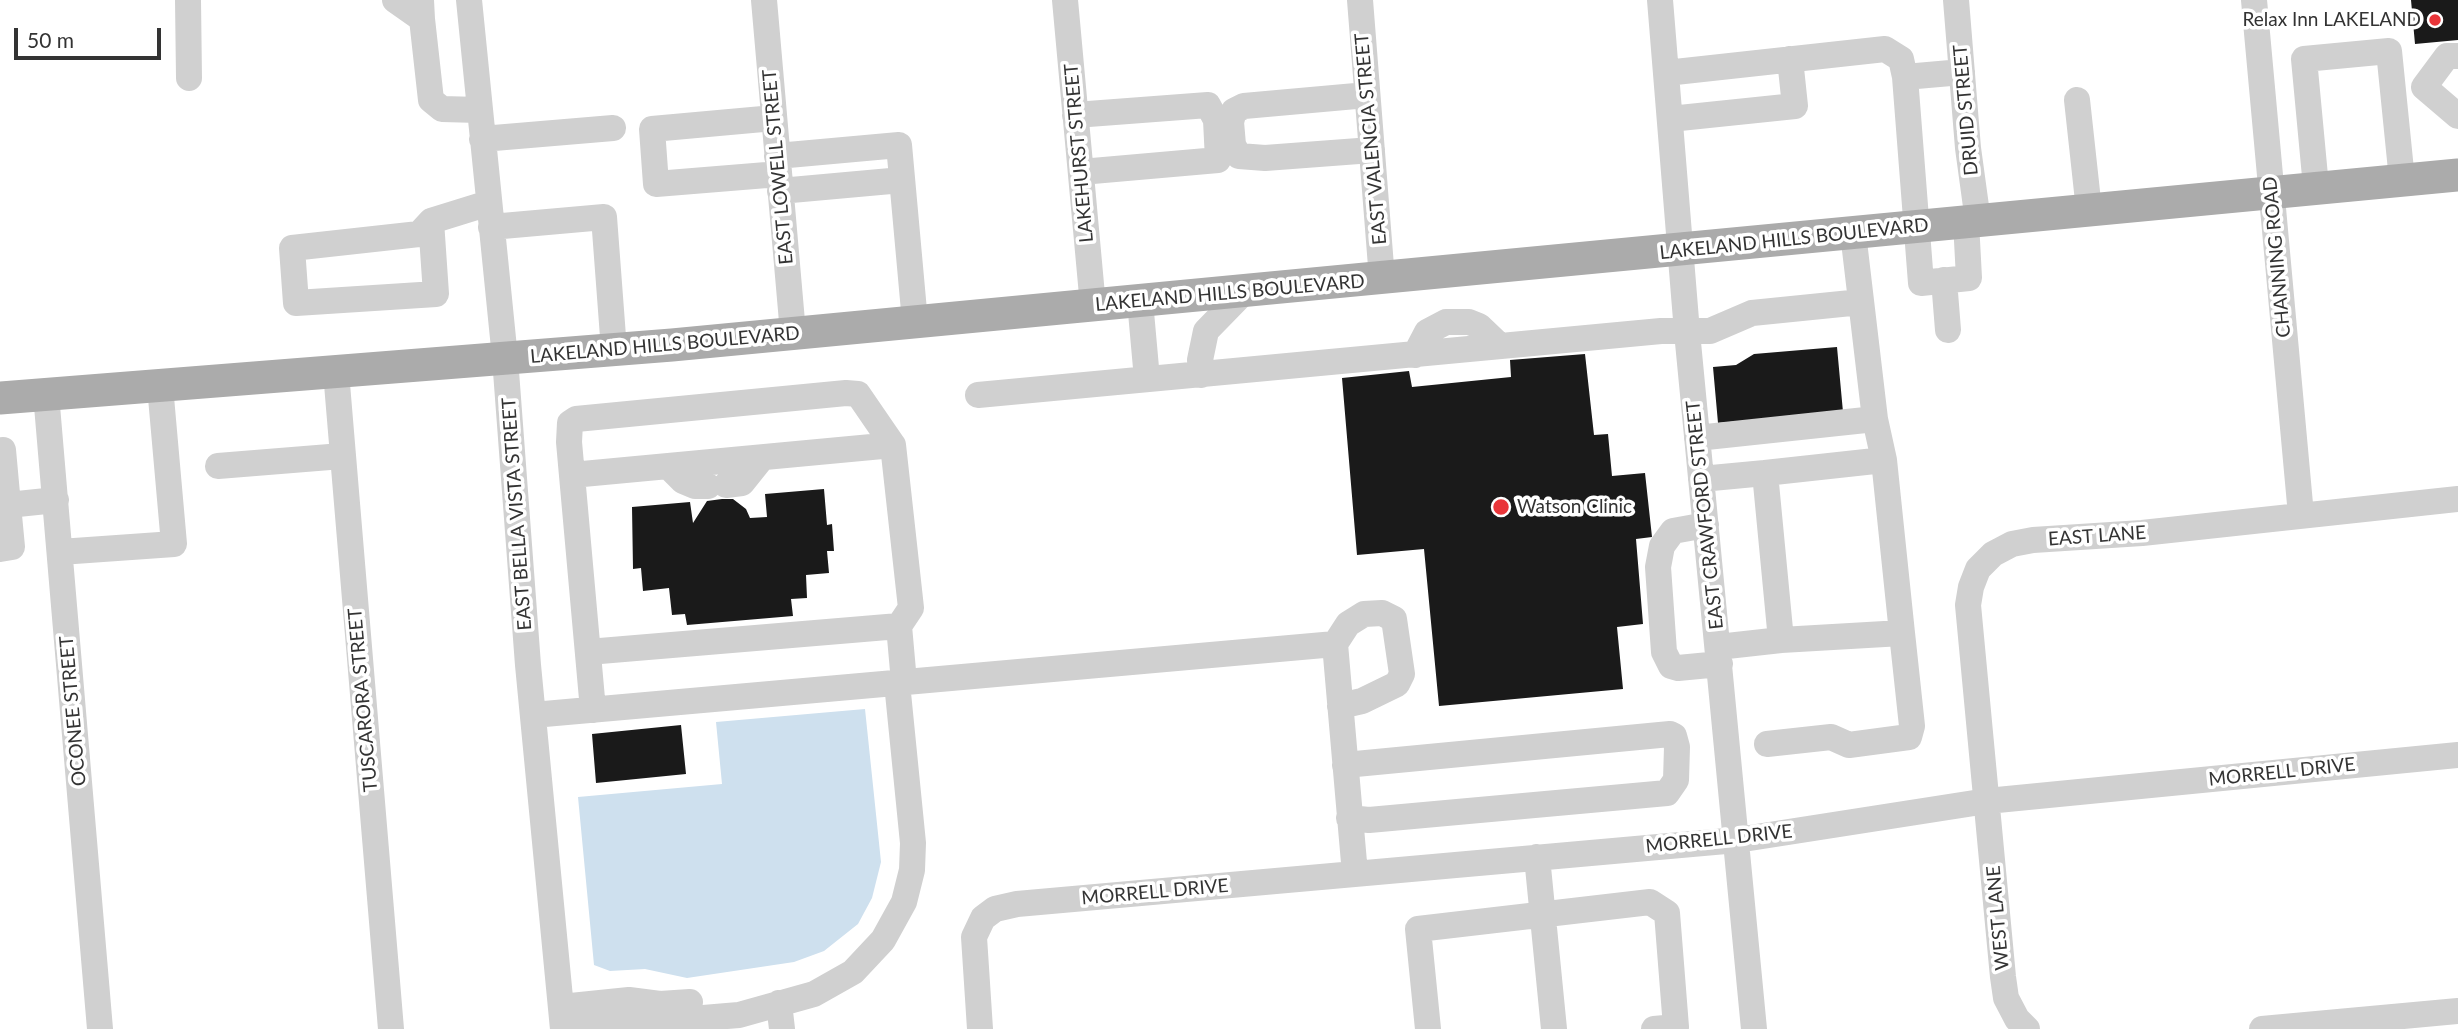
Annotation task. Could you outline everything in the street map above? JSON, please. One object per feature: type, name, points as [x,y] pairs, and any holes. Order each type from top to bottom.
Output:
[{"type":"main road","name":"LAKELAND HILLS BOULEVARD","points":[[0,398],[614,349],[1093,306],[2458,174]]},
{"type":"street","points":[[188,0],[189,78]]},
{"type":"street","points":[[395,0],[421,10],[431,100],[442,109],[479,110]]},
{"type":"street","name":"EAST BELLA VISTA STREET","points":[[469,0],[505,358],[533,715],[565,1022]]},
{"type":"street","name":"EAST LOWELL STREET","points":[[764,0],[793,333]]},
{"type":"street","name":"LAKEHURST STREET","points":[[1065,0],[1093,306]]},
{"type":"street","name":"EAST VALENCIA STREET","points":[[1360,0],[1382,279]]},
{"type":"street","name":"EAST CRAWFORD STREET","points":[[1660,0],[1687,332],[1754,1029]]},
{"type":"street","name":"DRUID STREET","points":[[1944,280],[1969,278],[1972,221],[1956,0]]},
{"type":"street","name":"CHANNING ROAD","points":[[2254,0],[2301,515]]},
{"type":"street","points":[[1666,73],[1885,50],[1900,60],[1905,77],[1921,283],[1944,280],[1948,330]]},
{"type":"street","points":[[2260,64],[2389,51],[2402,180]]},
{"type":"street","points":[[2458,56],[2447,57],[2424,87],[2458,116]]},
{"type":"street","points":[[2304,59],[2316,187]]},
{"type":"street","points":[[1670,119],[1795,106],[1790,60]]},
{"type":"street","points":[[1905,77],[1962,72]]},
{"type":"street","points":[[1367,95],[1244,106],[1234,111],[1231,121],[1233,145],[1239,156],[1265,158],[1372,150]]},
{"type":"street","points":[[2077,100],[2089,210]]},
{"type":"street","points":[[1075,115],[1208,105],[1216,120],[1218,160],[1081,173]]},
{"type":"street","points":[[774,118],[652,130],[656,184],[779,173],[899,145],[915,322]]},
{"type":"street","points":[[482,139],[613,128]]},
{"type":"street","points":[[779,173],[902,180]]},
{"type":"street","points":[[431,221],[436,294],[296,303],[292,248],[419,234],[431,221],[490,215],[604,217],[614,349]]},
{"type":"street","points":[[1767,744],[1831,737],[1849,746],[1909,737],[1912,726],[1884,460],[1875,419],[1853,233]]},
{"type":"street","points":[[1201,375],[1200,360],[1206,331],[1244,292]]},
{"type":"street","points":[[1140,301],[1147,379]]},
{"type":"street","points":[[978,395],[1661,331],[1710,331],[1752,313],[1861,302]]},
{"type":"street","name":"TUSCARORA STREET","points":[[336,372],[391,1029]]},
{"type":"street","points":[[60,552],[174,544],[160,386]]},
{"type":"street","name":"OCONEE STREET","points":[[46,394],[100,1029]]},
{"type":"street","points":[[565,1022],[629,1000],[641,1012],[780,1016],[853,972],[883,940],[904,902],[912,870],[914,843],[900,683],[899,626],[911,608],[893,445],[858,394],[576,419],[568,428],[593,710]]},
{"type":"street","points":[[1698,438],[1875,419]]},
{"type":"street","points":[[572,475],[893,445]]},
{"type":"street","points":[[0,451],[3,450],[12,547],[0,549]]},
{"type":"street","points":[[218,466],[342,456]]},
{"type":"street","points":[[668,466],[683,481],[695,486],[717,486],[741,483],[762,458]]},
{"type":"street","points":[[1701,479],[1884,460]]},
{"type":"street","points":[[1765,473],[1781,640]]},
{"type":"street","name":"EAST LANE","points":[[1987,801],[1968,605],[1970,587],[1978,569],[1993,554],[2012,544],[2033,541],[2142,533],[2458,499]]},
{"type":"street","points":[[8,505],[56,500]]},
{"type":"street","points":[[1706,525],[1673,531],[1662,546],[1658,568],[1664,652],[1667,661],[1678,668],[1781,640],[1902,633]]},
{"type":"street","points":[[1340,706],[1362,701],[1398,684],[1402,674],[1397,625],[1394,619],[1382,613],[1364,614],[1348,624],[1335,644],[1349,818],[1355,874]]},
{"type":"street","points":[[588,652],[899,626]]},
{"type":"street","points":[[533,715],[1335,644]]},
{"type":"street","points":[[1345,765],[1670,734],[1675,738],[1677,756],[1676,780],[1667,793],[1369,820],[1349,818]]},
{"type":"street","name":"MORRELL DRIVE","points":[[980,1029],[972,951],[974,937],[983,918],[995,909],[1017,904],[1737,840],[1987,801],[2458,755]]},
{"type":"street","name":"WEST LANE","points":[[1987,801],[2006,998],[2017,1019],[2027,1029]]},
{"type":"street","points":[[1537,857],[1554,1029]]},
{"type":"street","points":[[1428,1029],[1418,929],[1650,902],[1667,913],[1676,1027],[1654,1029]]},
{"type":"street","points":[[2262,1029],[2458,1011]]},
{"type":"water","points":[[865,709],[881,862],[872,898],[858,924],[824,951],[794,962],[687,978],[645,969],[610,971],[594,965],[578,797],[722,784],[716,722]]},
{"type":"building","name":"Relax Inn LAKELAND","points":[[2411,0],[2458,0],[2458,40],[2415,44]]},
{"type":"building","points":[[1837,347],[1843,412],[1718,423],[1713,367],[1736,365],[1754,354]]},
{"type":"building","name":"Watson Clinic","points":[[1585,354],[1594,435],[1608,434],[1612,476],[1645,473],[1652,537],[1636,539],[1643,624],[1617,627],[1623,689],[1439,706],[1424,549],[1357,555],[1342,378],[1409,371],[1412,387],[1511,377],[1510,360]]},
{"type":"building","points":[[824,489],[827,525],[832,524],[834,551],[827,551],[829,573],[806,575],[807,598],[791,599],[793,616],[687,625],[685,614],[672,615],[669,588],[643,591],[641,568],[633,569],[632,507],[690,502],[693,523],[707,501],[733,499],[746,509],[750,518],[767,517],[765,494]]},
{"type":"building","points":[[681,725],[686,774],[596,783],[592,734]]},
{"type":"place","name":"Relax Inn LAKELAND","points":[[2435,20]]},
{"type":"place","name":"Watson Clinic","points":[[1501,507]]}]
